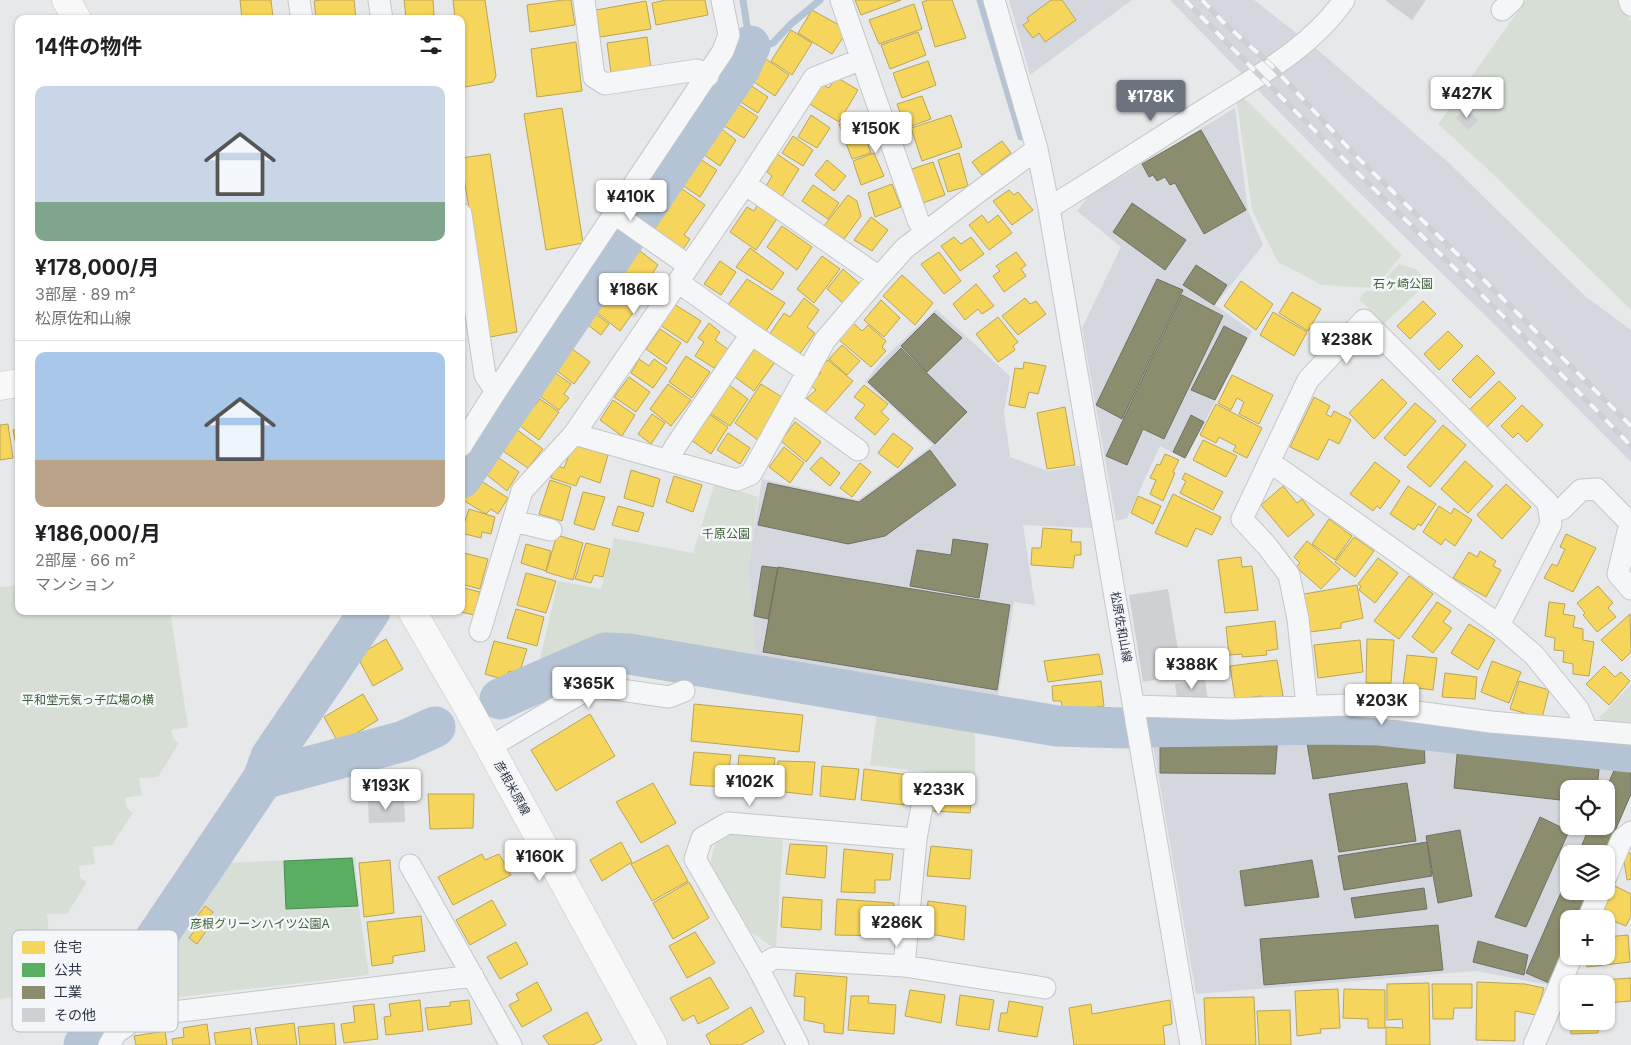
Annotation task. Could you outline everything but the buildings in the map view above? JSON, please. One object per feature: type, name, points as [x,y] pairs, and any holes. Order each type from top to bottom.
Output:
[{"type":"main road","points":[[66,0],[75,15]]},
{"type":"main road","points":[[0,386],[15,384]]},
{"type":"main road","name":"彦根米原線","points":[[414,615],[490,747],[653,1045]]},
{"type":"street","points":[[299,0],[301,15]]},
{"type":"street","points":[[379,0],[381,15]]},
{"type":"street","points":[[584,0],[594,77],[605,84],[697,70],[708,76]]},
{"type":"street","points":[[465,440],[496,391],[626,222],[724,51],[729,35],[722,0]]},
{"type":"street","points":[[842,0],[918,220],[925,232]]},
{"type":"street","name":"松原佐和山線","points":[[994,0],[1038,149],[1191,1045]]},
{"type":"street","points":[[1629,0],[1631,6]]},
{"type":"street","points":[[1049,208],[1266,70],[1308,40],[1336,3]]},
{"type":"street","points":[[480,631],[522,491],[574,434],[745,184],[814,78],[862,59]]},
{"type":"street","points":[[574,434],[737,480],[751,474],[825,340],[879,277],[905,248],[1038,149]]},
{"type":"street","points":[[745,184],[879,277]]},
{"type":"street","points":[[626,222],[751,334],[808,372]]},
{"type":"street","points":[[465,252],[486,375],[496,391]]},
{"type":"street","points":[[1307,706],[1298,619],[1288,576],[1267,546],[1242,519],[1308,380],[1364,320],[1548,503],[1551,524],[1499,625]]},
{"type":"street","points":[[668,460],[751,334]]},
{"type":"street","points":[[792,402],[858,450]]},
{"type":"street","points":[[1270,462],[1499,625],[1534,655],[1578,709],[1587,730]]},
{"type":"street","points":[[1549,511],[1562,509],[1581,490],[1598,490],[1630,523],[1618,574],[1631,589]]},
{"type":"street","points":[[514,521],[551,530]]},
{"type":"street","points":[[490,747],[593,686],[669,697],[684,691]]},
{"type":"street","points":[[1134,706],[1231,709],[1346,705],[1402,710],[1491,722],[1631,734]]},
{"type":"street","points":[[904,966],[916,839],[926,784]]},
{"type":"street","points":[[798,1045],[758,968],[694,859],[702,838],[728,823],[916,839]]},
{"type":"street","points":[[1615,856],[1622,839],[1631,832]]},
{"type":"street","points":[[410,865],[511,1045]]},
{"type":"street","points":[[758,968],[774,958],[904,966],[1045,988]]},
{"type":"street","points":[[1534,1045],[1568,965]]},
{"type":"street","points":[[178,1011],[473,976]]},
{"type":"street","points":[[109,1045],[117,1032]]},
{"type":"shaded area","points":[[1009,0],[1132,0],[1030,75]]},
{"type":"shaded area","points":[[1170,0],[1254,0],[1319,51],[1449,163],[1585,296],[1631,330],[1631,462],[1492,322],[1335,169]]},
{"type":"shaded area","points":[[1235,108],[1248,211],[1263,245],[1215,305],[1252,331],[1185,459],[1160,446],[1127,518],[1116,521],[1082,328],[1121,247],[1077,211],[1088,197]]},
{"type":"shaded area","points":[[936,309],[1010,376],[1004,412],[1010,457],[1048,471],[1083,465],[1092,528],[1023,525],[1035,605],[1014,602],[997,703],[756,660],[748,567],[762,479],[858,500],[933,445],[865,382],[881,361]]},
{"type":"shaded area","points":[[1354,730],[1631,757],[1631,795],[1615,833],[1615,780],[1560,780],[1560,835],[1614,835],[1610,845],[1560,845],[1560,900],[1586,900],[1582,910],[1560,910],[1560,960],[1549,985],[1476,971],[1196,994],[1151,733],[1282,733]]},
{"type":"green space","points":[[1526,0],[1624,0],[1631,22],[1631,310],[1494,175],[1438,124]]},
{"type":"green space","points":[[1244,98],[1402,255],[1374,288],[1322,285],[1278,262],[1252,210],[1237,102]]},
{"type":"green space","name":"石ヶ崎公園","points":[[1399,264],[1417,270],[1428,282],[1384,324],[1359,299],[1366,291],[1374,291]]},
{"type":"green space","name":"千原公園","points":[[715,483],[758,497],[748,567],[756,660],[754,666],[725,659],[617,644],[599,647],[538,676],[537,672],[558,581],[601,589],[614,538],[693,553]]},
{"type":"green space","name":"平和堂元気っ子広場の横","points":[[15,585],[15,615],[171,615],[188,727],[171,730],[173,739],[179,743],[158,777],[139,778],[142,795],[125,798],[127,808],[133,813],[112,845],[93,847],[95,864],[79,866],[80,878],[87,882],[67,914],[47,914],[49,930],[12,930],[12,997],[0,999],[0,587]]},
{"type":"green space","points":[[1631,684],[1631,727],[1607,725],[1599,718]]},
{"type":"green space","points":[[877,712],[975,727],[975,778],[870,765]]},
{"type":"green space","points":[[733,834],[783,840],[776,946],[771,946],[751,932],[710,862],[716,843]]},
{"type":"green space","name":"彦根グリーンハイツ公園A","points":[[355,857],[359,907],[369,975],[178,997],[177,930],[224,863]]},
{"type":"waterway","points":[[743,0],[750,46],[762,47],[773,43],[791,24],[820,0]]},
{"type":"waterway","points":[[980,0],[1021,137]]},
{"type":"waterway","points":[[465,472],[740,68],[750,46]]},
{"type":"waterway","points":[[161,930],[263,779],[271,757],[367,615]]},
{"type":"waterway","points":[[500,699],[605,653],[629,654],[1057,726],[1125,728]]},
{"type":"waterway","points":[[1147,727],[1380,725],[1631,752]]},
{"type":"waterway","points":[[263,779],[404,741],[435,727]]},
{"type":"waterway","points":[[84,1045],[93,1032]]},
{"type":"railway","points":[[1185,0],[1631,446]]},
{"type":"railway","points":[[1202,0],[1222,21],[1272,66],[1356,156],[1631,426]]}]
